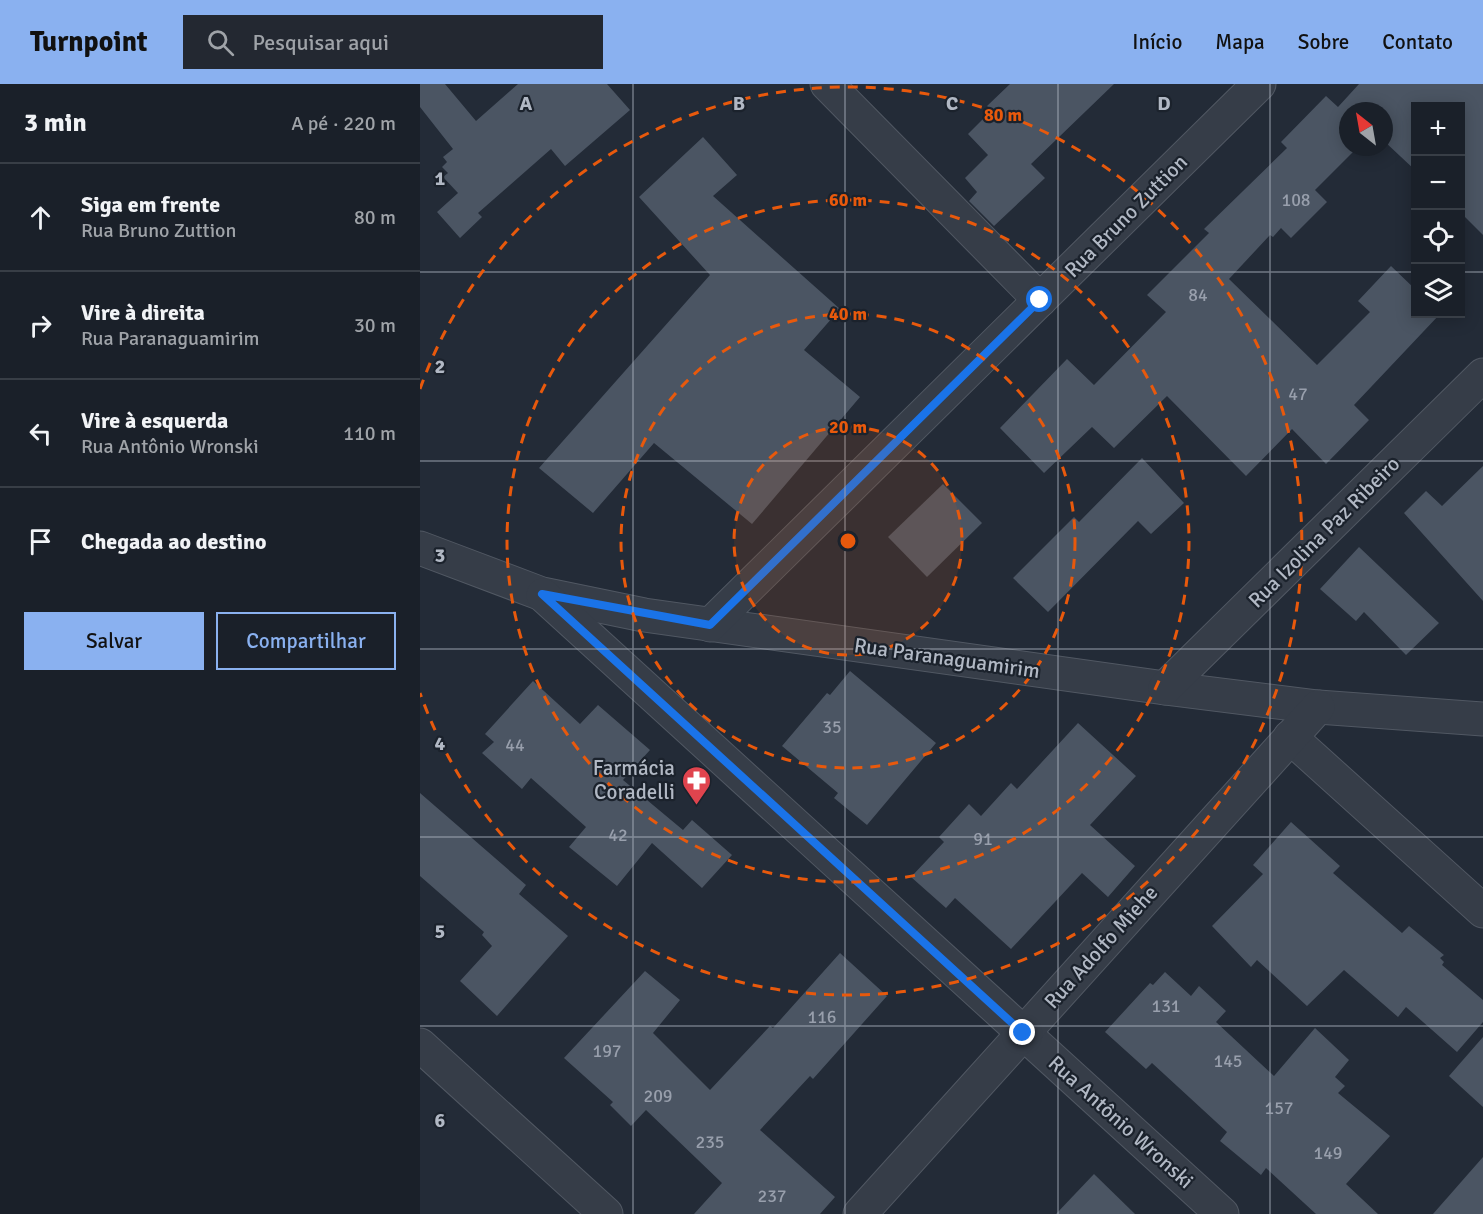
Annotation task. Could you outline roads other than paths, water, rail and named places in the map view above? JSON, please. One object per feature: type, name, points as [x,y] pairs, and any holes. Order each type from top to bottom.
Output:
[{"type":"street","points":[[827,84],[1040,300]]},
{"type":"street","name":"Rua Bruno Zuttion","points":[[710,625],[1259,84]]},
{"type":"street","name":"Rua Izolina Paz Ribeiro","points":[[1165,688],[1483,375]]},
{"type":"street","name":"Rua Paranaguamirim","points":[[420,548],[542,594],[710,625],[1165,688],[1318,706],[1483,719]]},
{"type":"street","name":"Rua Antônio Wronski","points":[[542,594],[1222,1214]]},
{"type":"street","name":"Rua Adolfo Miehe","points":[[860,1214],[1318,706]]},
{"type":"street","points":[[1290,737],[1483,911]]},
{"type":"street","points":[[420,1045],[606,1214]]},
{"type":"place","name":"Farmácia Coradelli","points":[[696,806]]}]
